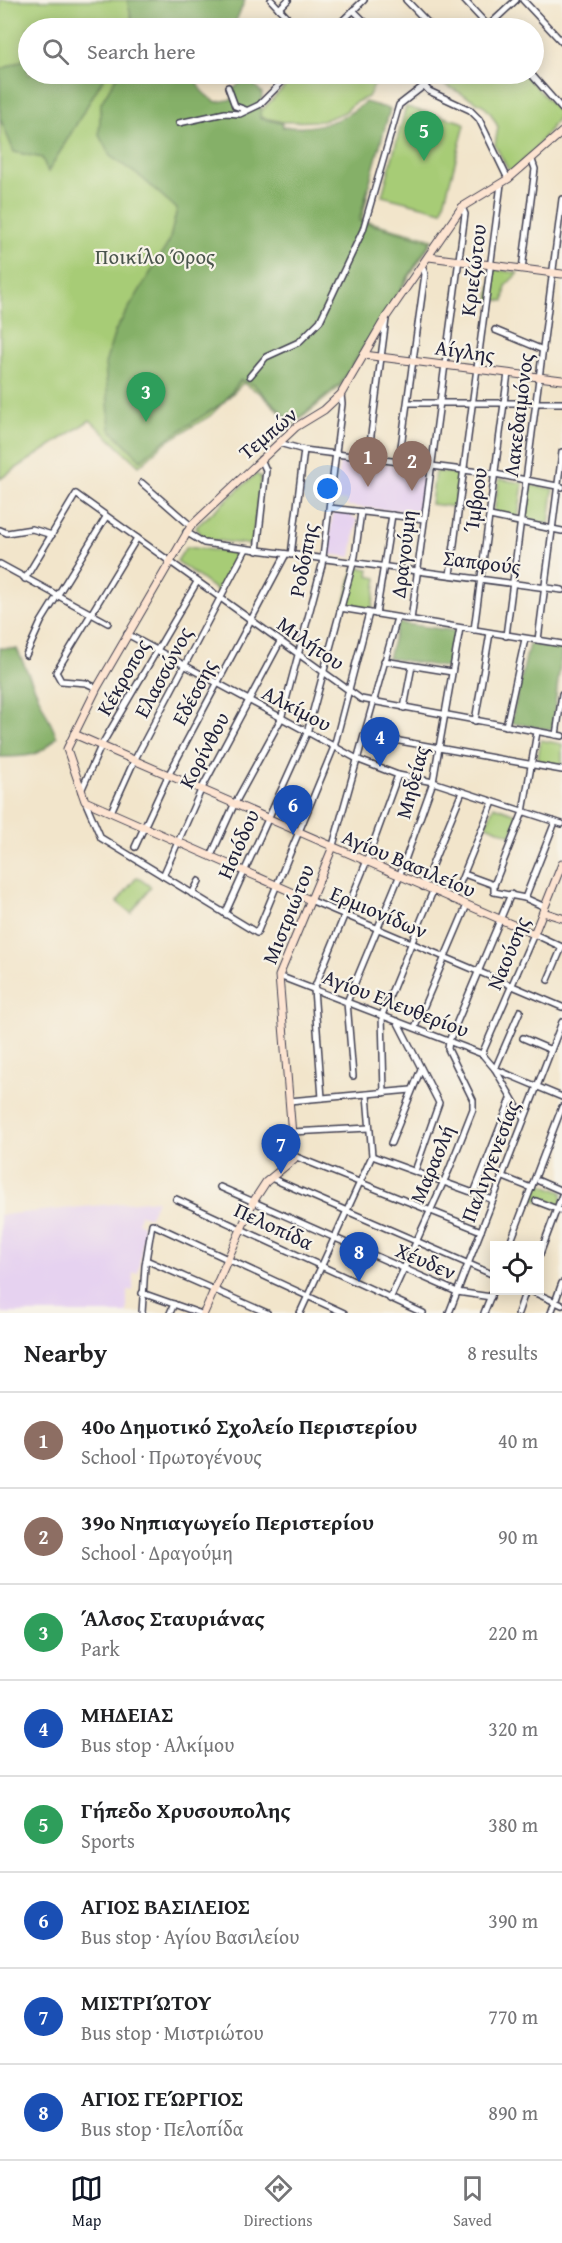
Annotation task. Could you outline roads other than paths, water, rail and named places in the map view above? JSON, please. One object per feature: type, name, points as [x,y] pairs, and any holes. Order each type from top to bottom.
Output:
[{"type":"street","points":[[271,0],[288,18]]},
{"type":"street","points":[[279,9],[288,0]]},
{"type":"street","points":[[345,18],[364,0]]},
{"type":"street","points":[[406,0],[423,18]]},
{"type":"street","points":[[464,0],[479,18]]},
{"type":"street","points":[[498,18],[516,0]]},
{"type":"street","points":[[523,0],[540,18]]},
{"type":"street","points":[[353,10],[361,18]]},
{"type":"street","points":[[544,23],[562,42]]},
{"type":"street","points":[[179,123],[225,113],[237,115],[259,105],[280,84]]},
{"type":"street","points":[[422,84],[470,110],[479,119],[508,179]]},
{"type":"street","points":[[250,376],[266,357],[298,342],[320,321],[363,230],[399,105],[428,84]]},
{"type":"street","points":[[540,84],[562,109]]},
{"type":"street","points":[[228,87],[235,106],[246,110]]},
{"type":"street","points":[[225,113],[235,106]]},
{"type":"street","name":"Τεμπών","points":[[85,801],[67,753],[74,734],[97,687],[188,529],[279,443],[341,394],[386,317],[462,207],[508,179],[562,132]]},
{"type":"street","points":[[522,269],[535,169],[532,160]]},
{"type":"street","name":"Κριεζώτου","points":[[450,575],[501,184]]},
{"type":"street","name":"Λακεδαιμόνος","points":[[506,636],[562,199]]},
{"type":"street","name":"Δραγούμη","points":[[411,620],[465,214],[462,207]]},
{"type":"street","points":[[429,257],[562,274]]},
{"type":"street","points":[[399,461],[425,274],[422,266]]},
{"type":"street","points":[[368,458],[386,317]]},
{"type":"street","points":[[495,330],[543,350]]},
{"type":"street","name":"Αίγλης","points":[[364,355],[562,380]]},
{"type":"street","name":"Ίμβρου","points":[[474,630],[508,374]]},
{"type":"street","name":"Ροδόπης","points":[[211,856],[234,805],[282,719],[324,558],[342,404],[341,394]]},
{"type":"street","points":[[408,403],[562,403]]},
{"type":"street","points":[[279,443],[304,450],[495,474],[560,487]]},
{"type":"street","name":"Εδέσσης","points":[[135,847],[168,776],[216,684],[289,555],[304,450]]},
{"type":"street","points":[[538,640],[552,528],[560,487],[562,452]]},
{"type":"street","points":[[257,550],[266,470],[261,459]]},
{"type":"street","name":"Σαπφούς","points":[[142,483],[204,543],[562,590]]},
{"type":"street","name":"Μιλήτου","points":[[52,535],[76,494],[361,699],[559,735]]},
{"type":"street","points":[[330,508],[424,519]]},
{"type":"street","name":"Ησιόδου","points":[[225,914],[266,819],[307,733],[353,562],[361,512]]},
{"type":"street","points":[[85,801],[101,838],[257,933],[334,747],[348,690],[385,567],[392,515]]},
{"type":"street","points":[[490,516],[562,531]]},
{"type":"street","points":[[26,655],[40,622],[106,517]]},
{"type":"street","points":[[0,530],[7,533],[32,529],[52,535],[25,579]]},
{"type":"street","points":[[97,687],[86,683],[61,681],[56,672],[137,538]]},
{"type":"street","name":"Ελασσώνος","points":[[111,812],[134,761],[246,549]]},
{"type":"street","points":[[0,564],[108,623]]},
{"type":"street","name":"Κέκροπος","points":[[81,791],[101,746],[197,582]]},
{"type":"street","points":[[340,608],[562,644]]},
{"type":"street","name":"Μιστριώτου","points":[[294,1156],[279,976],[332,849],[359,760],[397,618]]},
{"type":"street","name":"Μηδείας","points":[[353,1076],[347,1002],[399,877],[433,782],[459,628]]},
{"type":"street","points":[[475,720],[490,633]]},
{"type":"street","name":"Αλκίμου","points":[[127,634],[359,760],[398,775],[433,782],[562,824]]},
{"type":"street","points":[[506,726],[525,639]]},
{"type":"street","name":"Κορίνθου","points":[[163,876],[201,790],[280,642]]},
{"type":"street","points":[[384,661],[452,672]]},
{"type":"street","points":[[404,708],[412,666]]},
{"type":"street","points":[[559,735],[562,694]]},
{"type":"street","points":[[537,732],[523,812],[494,885],[494,892],[525,898],[562,918]]},
{"type":"street","name":"Αγίου Βασιλείου","points":[[74,734],[332,849],[534,934]]},
{"type":"street","points":[[366,735],[562,770]]},
{"type":"street","points":[[322,1098],[314,989],[366,863],[398,775]]},
{"type":"street","points":[[423,887],[462,792]]},
{"type":"street","name":"Ερμιονίδων","points":[[85,801],[344,915],[562,1006]]},
{"type":"street","points":[[453,900],[493,802]]},
{"type":"street","points":[[525,898],[555,822]]},
{"type":"street","name":"Ναούσης","points":[[482,1054],[544,910],[558,884],[562,864]]},
{"type":"street","points":[[464,874],[494,885]]},
{"type":"street","points":[[192,894],[199,881]]},
{"type":"street","points":[[384,1093],[382,1015],[433,891]]},
{"type":"street","points":[[449,1041],[511,894]]},
{"type":"street","points":[[415,1028],[467,905]]},
{"type":"street","points":[[534,934],[562,947],[548,980]]},
{"type":"street","name":"Αγίου Ελευθερίου","points":[[279,976],[482,1054],[495,1069],[524,1119]]},
{"type":"street","points":[[495,1069],[520,1011]]},
{"type":"street","points":[[397,1021],[439,1103],[415,1171]]},
{"type":"street","name":"Παλιγγενεσίας","points":[[449,1313],[562,1022]]},
{"type":"street","points":[[523,1038],[551,1050]]},
{"type":"street","name":"Μαρασλή","points":[[390,1299],[444,1181],[474,1105],[448,1049],[449,1041]]},
{"type":"street","points":[[391,1143],[421,1069]]},
{"type":"street","name":"Αγίου Ελευθερίου","points":[[495,1069],[562,1097]]},
{"type":"street","points":[[289,1101],[411,1090]]},
{"type":"street","points":[[300,1313],[372,1156],[366,1095]]},
{"type":"street","points":[[474,1193],[511,1099]]},
{"type":"street","points":[[511,1241],[562,1107]]},
{"type":"street","points":[[292,1132],[369,1128]]},
{"type":"street","points":[[204,1313],[253,1202],[271,1179],[292,1162],[294,1156],[481,1230]]},
{"type":"street","points":[[372,1156],[493,1200]]},
{"type":"street","points":[[501,1176],[531,1188]]},
{"type":"street","points":[[271,1179],[490,1273]]},
{"type":"street","points":[[539,1181],[562,1193],[559,1210],[544,1245]]},
{"type":"street","name":"Χέυδεν","points":[[219,1186],[403,1270],[457,1292],[491,1297]]},
{"type":"street","name":"Πελοπίδα","points":[[176,1199],[423,1313]]},
{"type":"street","points":[[536,1201],[559,1210]]},
{"type":"street","points":[[141,1313],[152,1224],[344,1313]]},
{"type":"street","points":[[146,1260],[215,1288],[267,1313]]},
{"type":"street","points":[[551,1313],[562,1283]]},
{"type":"street","points":[[142,1293],[199,1313]]},
{"type":"street","points":[[518,1313],[525,1295]]},
{"type":"street","points":[[539,1295],[562,1305]]},
{"type":"street","points":[[484,1313],[491,1297]]},
{"type":"street","points":[[170,1313],[174,1304]]},
{"type":"street","points":[[399,1313],[402,1304]]},
{"type":"place","name":"Γήπεδο Χρυσουπολης","points":[[424,161]]},
{"type":"place","name":"Άλσος Σταυριάνας","points":[[146,422]]},
{"type":"place","name":"40ο Δημοτικό Σχολείο Περιστερίου","points":[[368,487]]},
{"type":"place","name":"39ο Νηπιαγωγείο Περιστερίου","points":[[412,491]]},
{"type":"place","name":"ΜΗΔΕΙΑΣ","points":[[380,767]]},
{"type":"place","name":"ΑΓΙΟΣ ΒΑΣΙΛΕΙΟΣ","points":[[293,835]]},
{"type":"place","name":"ΜΙΣΤΡΙΏΤΟΥ","points":[[281,1174]]},
{"type":"place","name":"ΑΓΙΟΣ ΓΕΏΡΓΙΟΣ","points":[[359,1282]]},
{"type":"park label","name":"Ποικίλο Όρος","points":[[155,256]]}]
